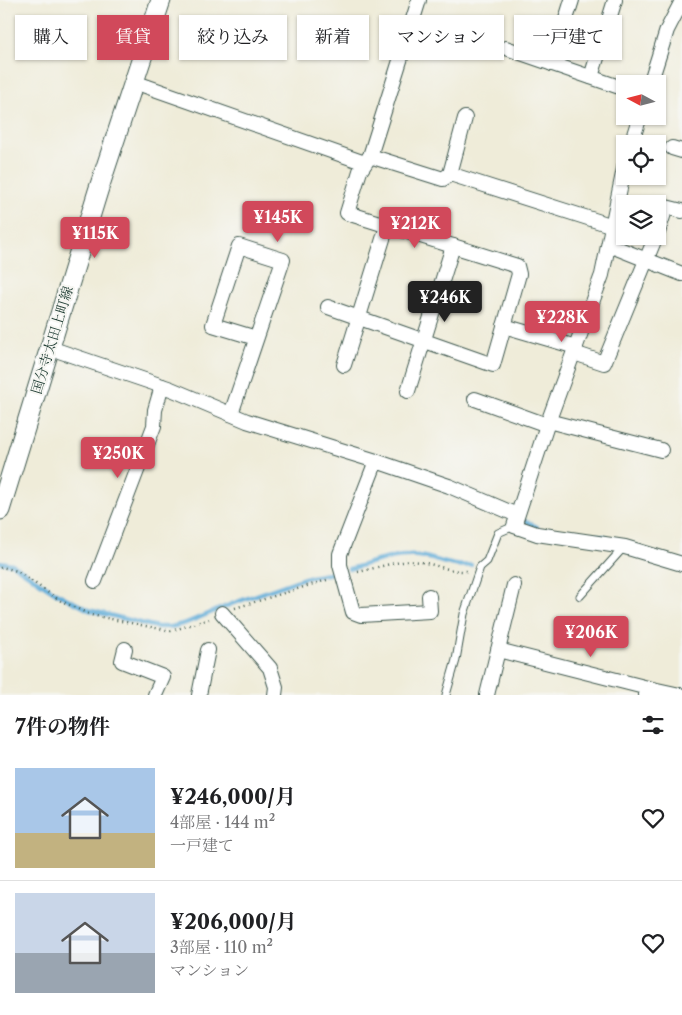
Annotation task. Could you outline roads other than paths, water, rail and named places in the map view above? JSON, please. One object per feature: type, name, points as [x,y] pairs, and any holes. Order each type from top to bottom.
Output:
[{"type":"main road","name":"国分寺太田上町線","points":[[0,510],[98,191],[161,0]]},
{"type":"street","points":[[328,307],[493,365],[519,274],[517,266],[347,214],[360,171],[368,159],[419,0]]},
{"type":"street","points":[[552,64],[572,0]]},
{"type":"street","points":[[591,77],[615,0]]},
{"type":"street","points":[[653,75],[667,30],[682,1]]},
{"type":"street","points":[[506,48],[616,86]]},
{"type":"street","points":[[134,82],[368,159],[443,179],[450,174],[465,118]]},
{"type":"street","points":[[450,174],[613,226]]},
{"type":"street","points":[[515,520],[602,275],[621,185]]},
{"type":"street","points":[[666,206],[682,211]]},
{"type":"street","points":[[344,365],[387,226]]},
{"type":"street","points":[[609,245],[682,274]]},
{"type":"street","points":[[504,326],[575,350],[604,363],[652,245]]},
{"type":"street","points":[[230,414],[283,260],[239,246],[213,325],[256,338]]},
{"type":"street","points":[[408,391],[453,246]]},
{"type":"street","points":[[50,348],[162,386],[247,421],[449,486],[515,520],[537,534],[625,547],[682,564]]},
{"type":"street","points":[[95,581],[154,426],[155,410],[162,386]]},
{"type":"street","points":[[475,399],[548,423],[661,450]]},
{"type":"street","points":[[376,461],[340,554],[342,576],[353,612],[361,616],[430,611],[429,596]]},
{"type":"street","points":[[487,695],[514,585]]},
{"type":"street","points":[[222,613],[270,668],[276,687],[275,695]]},
{"type":"street","points":[[126,648],[122,661],[163,677],[155,695]]},
{"type":"street","points":[[199,695],[208,650]]},
{"type":"street","points":[[498,650],[647,691],[680,695]]},
{"type":"lane","points":[[446,695],[456,660],[464,614],[480,567],[487,561],[498,533],[515,520]]},
{"type":"lane","points":[[580,596],[625,547]]},
{"type":"waterway","points":[[523,520],[537,527]]},
{"type":"waterway","points":[[571,532],[606,537]]},
{"type":"waterway","points":[[349,569],[400,556],[418,556],[450,564],[471,565]]},
{"type":"waterway","points":[[0,562],[12,564],[56,593],[89,610],[157,627],[171,627],[186,623],[234,603],[304,578],[334,573]]}]
